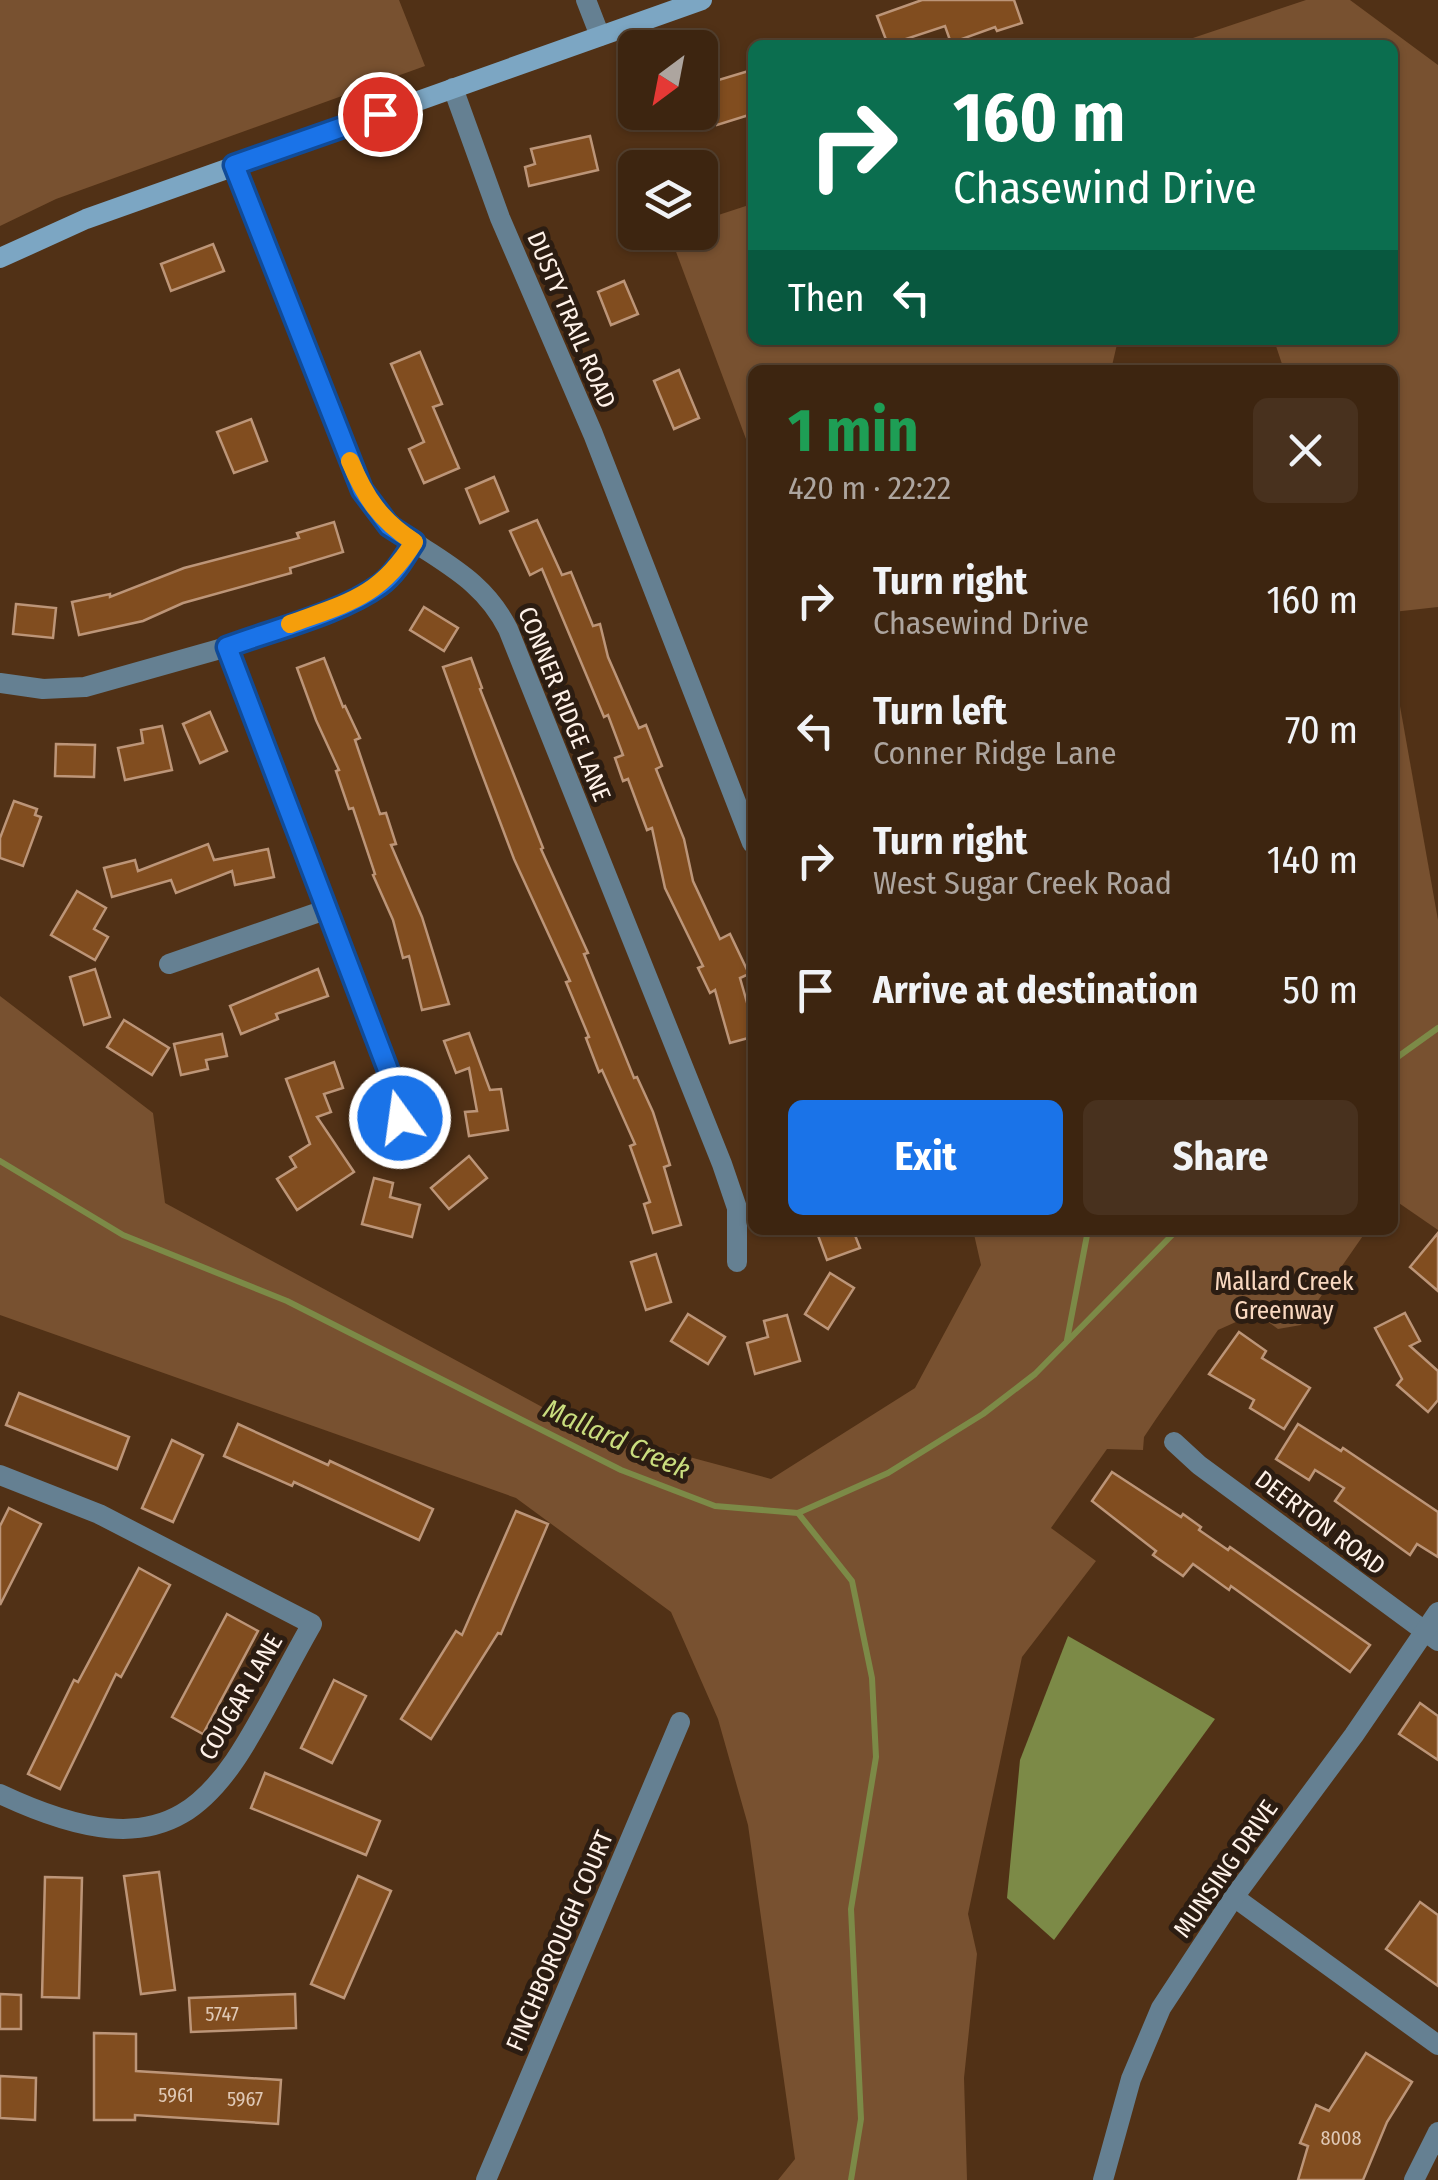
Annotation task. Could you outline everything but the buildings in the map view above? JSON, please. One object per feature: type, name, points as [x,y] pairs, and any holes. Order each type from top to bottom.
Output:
[{"type":"main road","points":[[0,258],[86,219],[702,0]]},
{"type":"street","points":[[586,0],[600,36]]},
{"type":"street","name":"DUSTY TRAIL ROAD","points":[[453,88],[500,218],[593,434],[748,833]]},
{"type":"street","name":"CONNER RIDGE LANE","points":[[234,165],[362,490],[389,526],[472,580],[496,604],[508,629],[722,1164],[736,1208],[737,1262]]},
{"type":"street","points":[[0,683],[43,689],[85,686],[227,647],[348,603],[378,587],[414,542]]},
{"type":"street","points":[[227,647],[393,1083],[400,1118]]},
{"type":"street","points":[[170,964],[328,909]]},
{"type":"street","name":"DEERTON ROAD","points":[[1174,1442],[1199,1466],[1431,1636]]},
{"type":"street","name":"COUGAR LANE","points":[[0,1475],[98,1514],[312,1624],[238,1758],[220,1783],[186,1813],[130,1831],[99,1829],[32,1810],[0,1794]]},
{"type":"street","name":"MUNSING DRIVE","points":[[1104,2180],[1131,2079],[1161,2008],[1234,1897],[1431,1636],[1438,1612]]},
{"type":"street","name":"FINCHBOROUGH COURT","points":[[486,2180],[680,1722]]},
{"type":"street","points":[[1234,1897],[1438,2045]]},
{"type":"street","points":[[1414,2180],[1438,2132]]},
{"type":"green space","points":[[0,0],[399,0],[425,66],[56,199],[0,226]]},
{"type":"green space","points":[[1306,0],[1350,0],[1438,65],[1438,607],[1398,611],[1398,365],[1282,365],[1276,345],[1398,345],[1398,40],[1187,40]]},
{"type":"green space","points":[[748,205],[748,345],[1117,345],[1112,365],[748,365],[748,444],[675,250],[718,250],[718,215]]},
{"type":"green space","points":[[1398,695],[1438,920],[1438,1230],[1398,1202]]},
{"type":"green space","name":"Mallard Creek Greenway","points":[[0,996],[153,1113],[165,1203],[581,1428],[771,1479],[915,1388],[981,1265],[974,1235],[1364,1235],[1301,1325],[1278,1329],[1256,1313],[1218,1330],[1144,1437],[1143,1450],[1107,1449],[1051,1528],[1096,1561],[1022,1657],[968,1914],[977,1954],[964,2078],[967,2180],[778,2180],[795,2159],[748,1825],[718,1719],[671,1612],[516,1498],[0,1315]]},
{"type":"shaded area","points":[[1068,1636],[1215,1719],[1054,1940],[1007,1898],[1020,1760]]},
{"type":"waterway","name":"Mallard Creek","points":[[1398,1057],[1438,1028]]},
{"type":"waterway","name":"Mallard Creek","points":[[0,1161],[123,1235],[287,1301],[621,1470],[715,1506],[798,1513],[888,1473],[983,1414],[1035,1374],[1172,1235]]},
{"type":"waterway","points":[[1067,1340],[1087,1235]]},
{"type":"waterway","points":[[798,1513],[852,1581],[872,1678],[876,1757],[851,1909],[861,2119],[851,2180]]},
{"type":"slow traffic","points":[[290,624],[348,603],[378,587],[414,542],[389,526],[373,508],[350,461]]},
{"type":"route","points":[[380,114],[234,165],[362,490],[389,526],[414,542],[378,587],[348,603],[227,647],[393,1083],[400,1118]]}]
